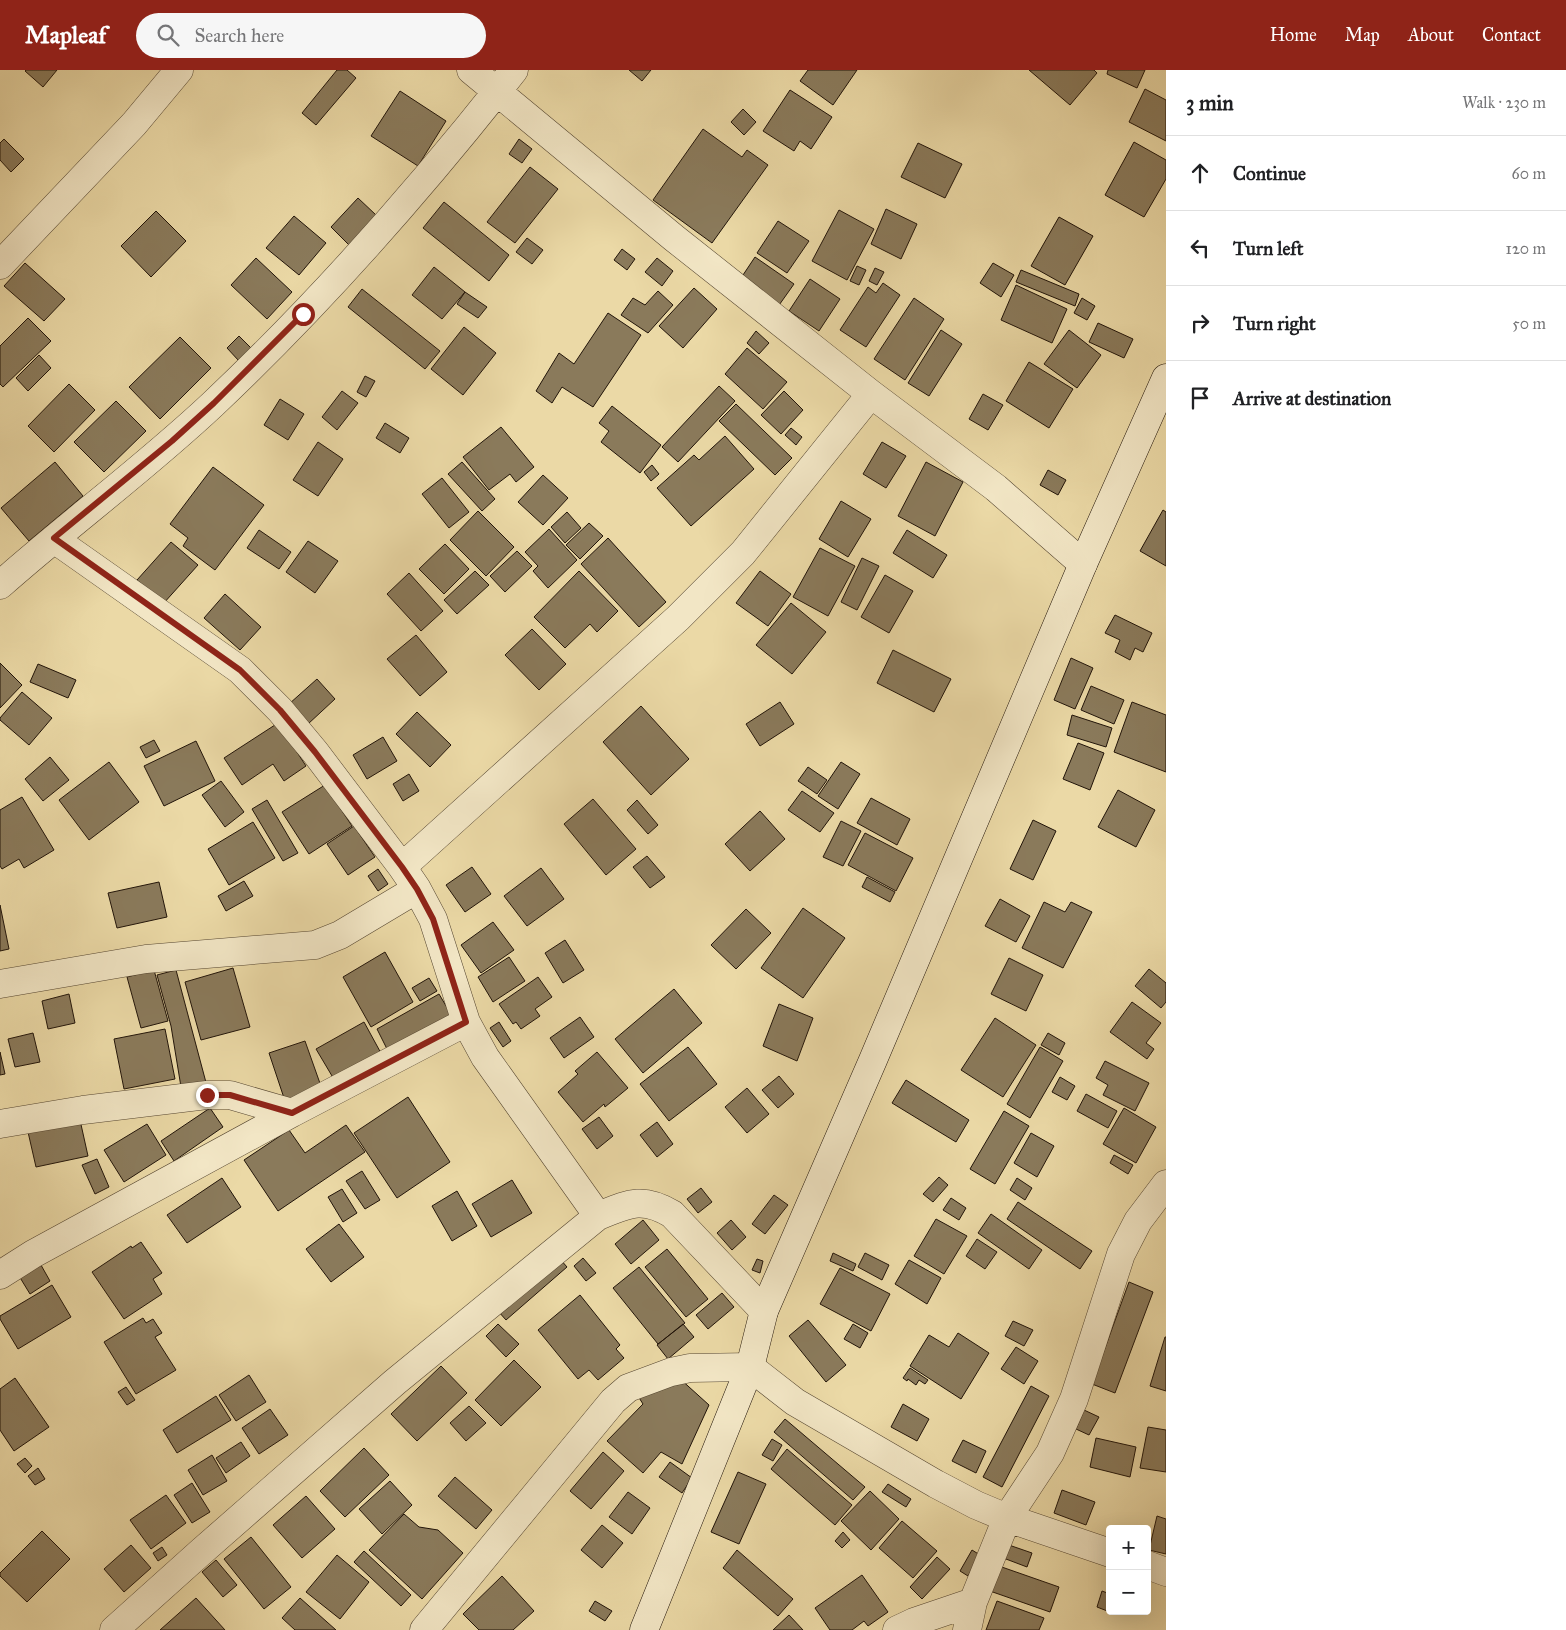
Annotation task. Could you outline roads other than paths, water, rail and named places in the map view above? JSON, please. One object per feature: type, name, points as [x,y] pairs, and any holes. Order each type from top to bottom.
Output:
[{"type":"street","points":[[0,265],[134,124],[179,70]]},
{"type":"street","points":[[471,70],[674,238],[871,394],[996,488],[1083,564]]},
{"type":"street","points":[[0,585],[172,441],[214,403],[296,321],[397,211],[514,70]]},
{"type":"street","points":[[644,1630],[750,1367],[764,1311],[885,1033],[1083,564],[1166,378]]},
{"type":"street","points":[[402,867],[678,618],[742,553],[871,394]]},
{"type":"street","points":[[54,538],[240,670],[298,731],[417,889],[433,919],[466,1022],[485,1057],[598,1216]]},
{"type":"street","points":[[0,984],[146,959],[315,945],[340,935],[417,889]]},
{"type":"street","points":[[0,1274],[33,1254],[292,1113],[466,1022]]},
{"type":"street","points":[[0,1124],[83,1110],[207,1095],[230,1095],[292,1113]]},
{"type":"street","points":[[967,1630],[973,1602],[1007,1518],[1050,1453],[1074,1400],[1121,1254],[1138,1221],[1166,1184]]},
{"type":"street","points":[[114,1630],[395,1382],[598,1216],[623,1206],[644,1203],[659,1207],[672,1214],[764,1311]]},
{"type":"street","points":[[424,1630],[613,1401],[628,1388],[671,1372],[690,1368],[750,1367],[795,1402],[976,1505],[1007,1518],[1106,1552]]},
{"type":"street","points":[[1151,1566],[1166,1572]]},
{"type":"street","points":[[897,1630],[914,1622],[973,1602]]}]
